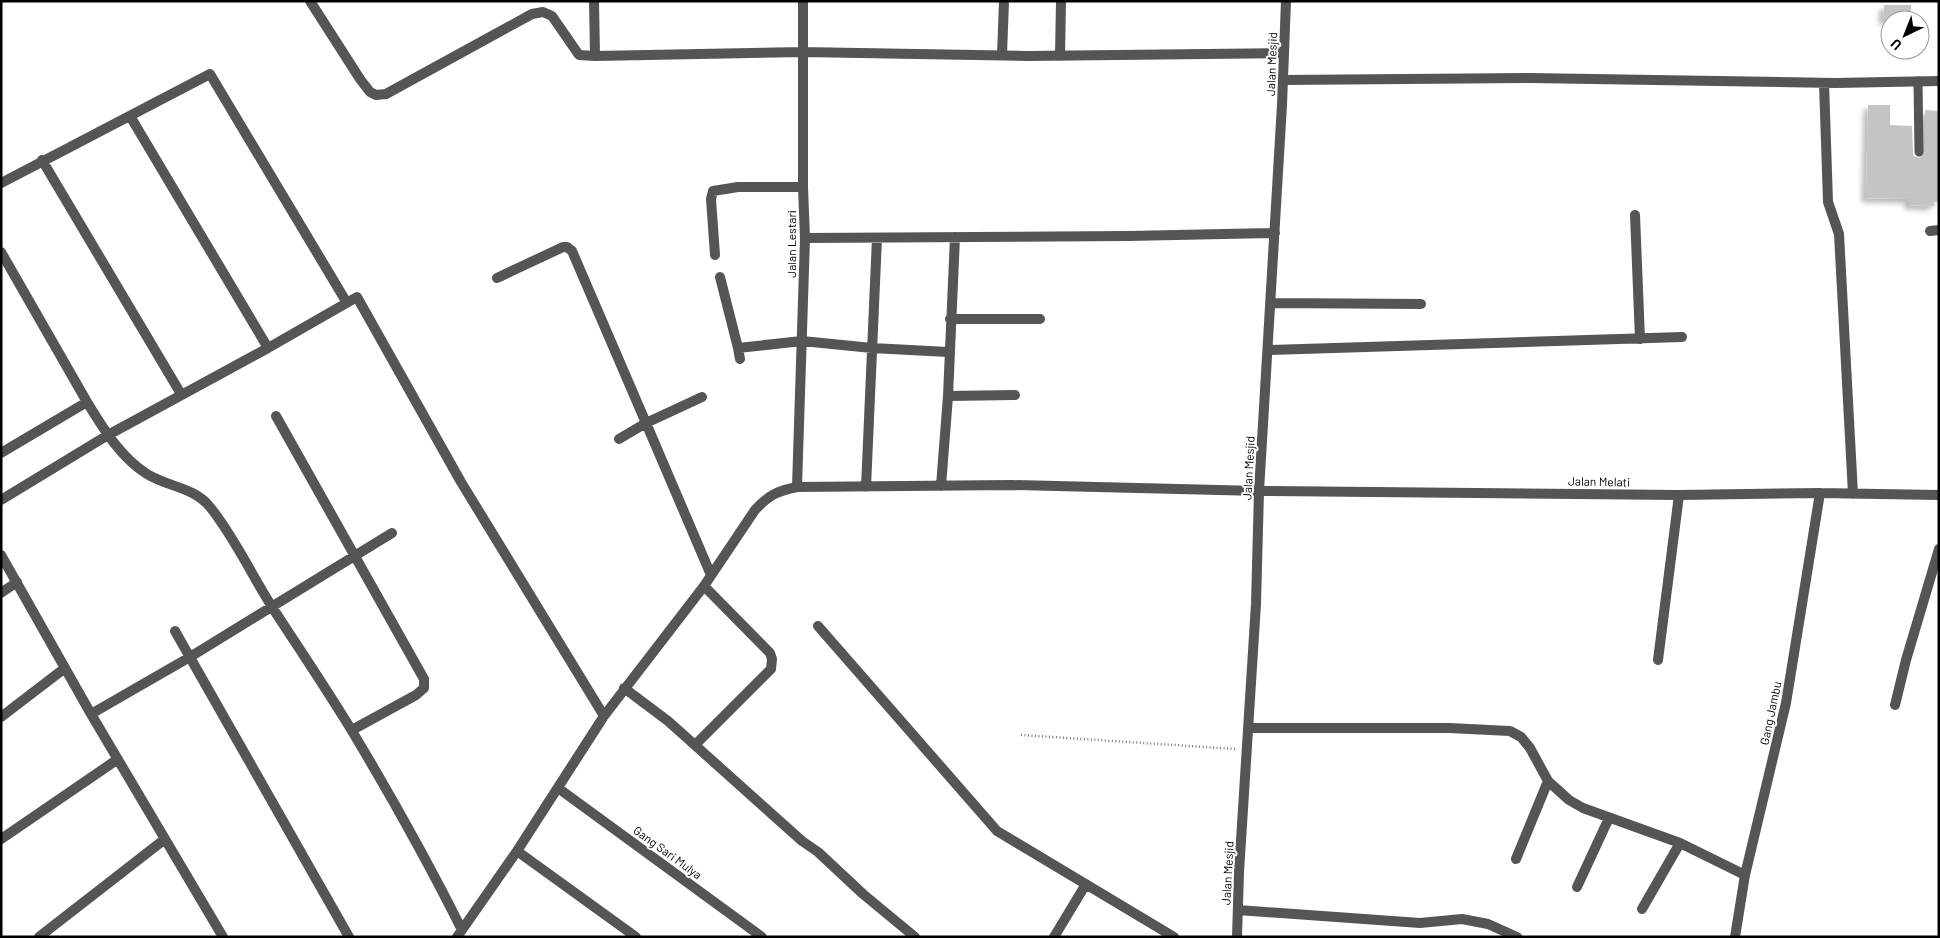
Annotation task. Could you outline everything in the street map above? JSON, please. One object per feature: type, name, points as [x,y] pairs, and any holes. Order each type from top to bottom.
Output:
[{"type":"street","points":[[310,1],[360,79],[370,92],[376,95],[386,94],[532,14],[543,12],[552,16],[579,55],[595,56],[802,52],[951,56],[1284,53]]},
{"type":"street","points":[[594,1],[595,56]]},
{"type":"street","name":"Jalan Lestari","points":[[797,487],[805,238],[803,187],[803,1]]},
{"type":"street","points":[[1002,55],[1004,1]]},
{"type":"street","points":[[1060,56],[1061,1]]},
{"type":"street","name":"Jalan Mesjid","points":[[1237,937],[1246,750],[1256,604],[1259,491],[1275,233],[1286,1]]},
{"type":"street","points":[[1,182],[210,74],[346,302]]},
{"type":"street","points":[[1283,80],[1530,78],[1824,82],[1939,81]]},
{"type":"street","points":[[1824,82],[1828,202],[1840,234],[1853,494]]},
{"type":"street","points":[[130,116],[268,348]]},
{"type":"street","points":[[42,160],[181,394]]},
{"type":"street","points":[[715,254],[711,199],[713,191],[738,187],[803,187]]},
{"type":"street","points":[[1635,215],[1640,339]]},
{"type":"street","points":[[805,238],[1275,233]]},
{"type":"street","points":[[941,486],[948,396],[948,352],[955,237]]},
{"type":"street","points":[[866,487],[877,238]]},
{"type":"street","points":[[497,278],[563,247],[572,251],[711,575]]},
{"type":"street","points":[[1,252],[4,265],[108,435],[124,454],[146,474],[203,499],[216,515],[271,605],[352,730],[432,871],[459,933]]},
{"type":"street","points":[[720,277],[739,354],[802,341],[872,348],[948,352]]},
{"type":"street","points":[[1,500],[108,435],[268,348],[358,296],[460,482],[604,716]]},
{"type":"street","points":[[1271,303],[1421,304]]},
{"type":"street","points":[[950,319],[1040,319]]},
{"type":"street","points":[[1268,350],[1682,337]]},
{"type":"street","points":[[948,396],[1015,395]]},
{"type":"street","points":[[620,439],[646,423],[702,397]]},
{"type":"street","points":[[1,453],[87,402]]},
{"type":"street","points":[[276,416],[424,679],[424,688],[416,695],[352,730]]},
{"type":"street","name":"Jalan Melati","points":[[459,933],[517,851],[624,688],[704,586],[740,530],[765,499],[778,491],[797,487],[1012,485],[1259,491],[1679,495],[1820,493],[1939,496]]},
{"type":"street","name":"Gang Jambu","points":[[1735,937],[1746,875],[1786,703],[1820,493]]},
{"type":"street","points":[[1658,660],[1679,495]]},
{"type":"street","points":[[92,714],[190,657],[271,605],[392,533]]},
{"type":"street","points":[[1895,705],[1906,660],[1939,549]]},
{"type":"street","points":[[1,556],[223,937]]},
{"type":"street","points":[[1,593],[16,582]]},
{"type":"street","points":[[694,745],[771,669],[772,665],[770,654],[704,586]]},
{"type":"street","points":[[818,626],[997,831],[1174,937]]},
{"type":"street","points":[[175,631],[349,937]]},
{"type":"street","points":[[1,717],[65,668]]},
{"type":"street","points":[[624,688],[668,721],[802,841],[818,852],[863,894],[915,937]]},
{"type":"street","points":[[1248,728],[1449,728],[1510,731],[1521,737],[1530,748],[1548,781],[1569,800],[1608,818],[1680,844],[1746,875]]},
{"type":"street","points":[[1,839],[118,759]]},
{"type":"street","points":[[1516,858],[1548,781]]},
{"type":"street","name":"Gang Sari Mulya","points":[[558,788],[762,937]]},
{"type":"street","points":[[1577,886],[1608,818]]},
{"type":"street","points":[[39,937],[166,839]]},
{"type":"street","points":[[1642,910],[1680,844]]},
{"type":"street","points":[[517,851],[636,937]]},
{"type":"street","points":[[1054,937],[1086,884]]},
{"type":"street","points":[[1238,910],[1420,923],[1462,919],[1488,924],[1511,936]]},
{"type":"lane","points":[[1918,82],[1919,152]]},
{"type":"path","points":[[1021,734],[1246,750]]},
{"type":"building","points":[[1884,5],[1911,5],[1911,10],[1884,10]]},
{"type":"building","points":[[1868,105],[1890,105],[1890,125],[1912,126],[1913,153],[1914,156],[1919,158],[1923,157],[1925,152],[1925,110],[1939,111],[1939,202],[1934,202],[1934,206],[1909,205],[1909,199],[1866,198]]}]
